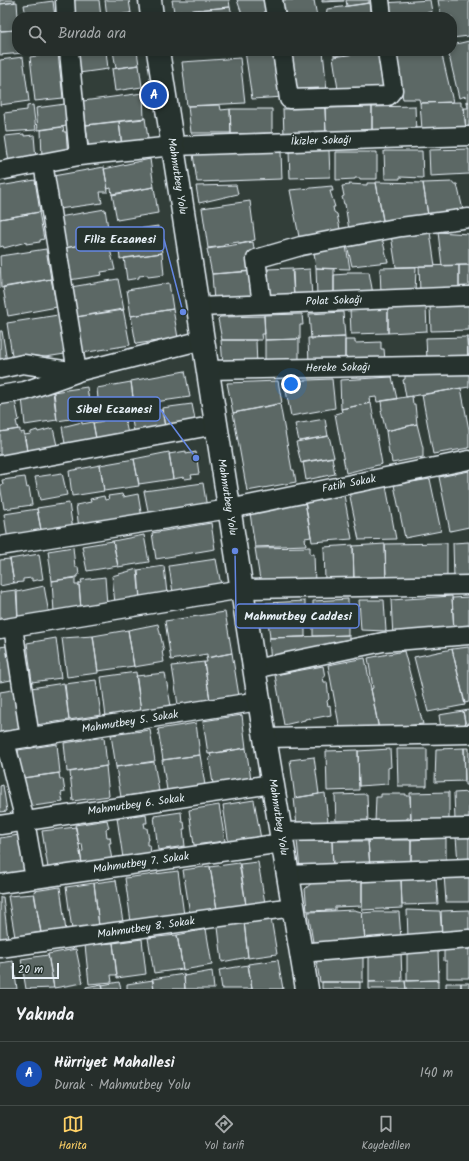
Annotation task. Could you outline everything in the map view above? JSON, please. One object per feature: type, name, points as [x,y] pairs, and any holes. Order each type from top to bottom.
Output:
[{"type":"main road","points":[[150,0],[151,12]]},
{"type":"main road","name":"Mahmutbey Yolu","points":[[159,56],[272,784],[307,989]]},
{"type":"street","points":[[65,0],[66,12]]},
{"type":"street","points":[[273,0],[275,12]]},
{"type":"street","points":[[380,0],[381,12]]},
{"type":"street","points":[[69,56],[79,156]]},
{"type":"street","points":[[283,56],[289,99],[388,96],[393,90],[388,56]]},
{"type":"street","name":"İkizler Sokağı","points":[[0,171],[79,156],[173,146],[469,136]]},
{"type":"street","points":[[43,163],[77,372]]},
{"type":"street","points":[[262,304],[256,259],[271,253],[316,243],[401,227],[469,218]]},
{"type":"street","name":"Polat Sokağı","points":[[198,307],[469,296]]},
{"type":"street","points":[[0,395],[25,391],[77,372],[203,340]]},
{"type":"street","points":[[0,369],[23,364],[77,372]]},
{"type":"street","name":"Hereke Sokağı","points":[[208,370],[469,365]]},
{"type":"street","points":[[0,465],[216,425]]},
{"type":"street","name":"Fatih Sokak","points":[[0,546],[229,508],[469,460]]},
{"type":"street","points":[[30,738],[6,628],[242,589],[469,585]]},
{"type":"street","points":[[254,669],[383,642],[469,635]]},
{"type":"street","name":"Mahmutbey 5. Sokak","points":[[3,742],[259,701]]},
{"type":"street","points":[[265,738],[469,734]]},
{"type":"street","points":[[3,742],[25,821],[34,878]]},
{"type":"street","name":"Mahmutbey 6. Sokak","points":[[0,825],[272,784]]},
{"type":"street","name":"Mahmutbey 7. Sokak","points":[[0,884],[281,837],[469,828]]},
{"type":"street","points":[[287,875],[469,868]]},
{"type":"street","name":"Mahmutbey 8. Sokak","points":[[0,948],[293,908]]},
{"type":"street","points":[[300,952],[469,939]]},
{"type":"building","points":[[0,0],[15,0],[15,2],[0,4]]},
{"type":"building","points":[[70,0],[99,0],[100,12],[72,12]]},
{"type":"building","points":[[105,0],[129,0],[131,12],[106,12]]},
{"type":"building","points":[[172,0],[229,0],[230,7],[174,12]]},
{"type":"building","points":[[237,0],[268,0],[270,12],[241,12]]},
{"type":"building","points":[[279,0],[314,0],[316,12],[281,12]]},
{"type":"building","points":[[322,0],[344,0],[344,1],[322,2]]},
{"type":"building","points":[[346,0],[369,0],[369,3],[347,6]]},
{"type":"building","points":[[430,0],[432,12],[385,12],[383,3]]},
{"type":"building","points":[[438,0],[469,0],[469,36],[457,37],[457,12],[440,12]]},
{"type":"building","points":[[53,1],[54,12],[25,12],[24,5]]},
{"type":"building","points":[[17,2],[18,12],[12,12],[12,30],[0,31],[0,4]]},
{"type":"building","points":[[370,3],[371,12],[327,12],[327,9]]},
{"type":"building","points":[[230,7],[232,12],[174,12]]},
{"type":"building","points":[[12,30],[12,54],[0,55],[0,31]]},
{"type":"building","points":[[469,41],[469,102],[467,102],[466,96],[459,98],[449,56],[457,56],[457,44]]},
{"type":"building","points":[[58,56],[63,98],[35,101],[30,57]]},
{"type":"building","points":[[77,56],[107,56],[108,69],[79,73]]},
{"type":"building","points":[[114,56],[138,56],[139,65],[116,68]]},
{"type":"building","points":[[246,56],[278,56],[284,97],[252,99]]},
{"type":"building","points":[[289,56],[323,56],[327,92],[293,92]]},
{"type":"building","points":[[379,56],[384,89],[339,96],[333,57]]},
{"type":"building","points":[[395,56],[442,56],[453,102],[420,103],[419,99],[403,99]]},
{"type":"building","points":[[23,57],[29,101],[0,105],[0,60]]},
{"type":"building","points":[[240,58],[245,103],[187,106],[182,62]]},
{"type":"building","points":[[139,65],[142,87],[115,91],[112,69]]},
{"type":"building","points":[[143,93],[144,119],[86,125],[83,101]]},
{"type":"building","points":[[461,102],[461,106],[464,108],[466,130],[422,130],[420,103]]},
{"type":"building","points":[[467,102],[469,102],[469,131],[466,131],[464,108],[468,108]]},
{"type":"building","points":[[65,104],[67,126],[38,130],[36,108]]},
{"type":"building","points":[[33,105],[36,130],[6,132],[4,113],[27,110],[27,106]]},
{"type":"building","points":[[220,105],[221,110],[230,109],[231,133],[191,133],[188,106]]},
{"type":"building","points":[[415,106],[416,132],[372,133],[372,107]]},
{"type":"building","points":[[372,107],[372,133],[326,134],[325,108]]},
{"type":"building","points":[[325,108],[326,134],[284,135],[283,109]]},
{"type":"building","points":[[230,109],[272,109],[272,133],[231,134]]},
{"type":"building","points":[[145,118],[149,145],[122,148],[119,121]]},
{"type":"building","points":[[119,121],[122,146],[89,152],[86,125]]},
{"type":"building","points":[[63,127],[64,132],[66,132],[68,156],[42,158],[41,130]]},
{"type":"building","points":[[24,134],[24,136],[34,135],[36,159],[9,163],[5,136]]},
{"type":"building","points":[[469,149],[469,174],[430,176],[429,150]]},
{"type":"building","points":[[329,150],[330,177],[290,178],[289,152]]},
{"type":"building","points":[[384,151],[422,151],[423,178],[400,177],[400,179],[385,179]]},
{"type":"building","points":[[281,152],[282,179],[197,182],[193,154]]},
{"type":"building","points":[[336,152],[377,152],[377,179],[355,178],[336,180]]},
{"type":"building","points":[[150,159],[154,187],[112,195],[111,188],[108,189],[104,169]]},
{"type":"building","points":[[104,167],[108,192],[100,192],[102,203],[59,209],[53,176]]},
{"type":"building","points":[[35,180],[40,212],[0,219],[0,186]]},
{"type":"building","points":[[376,182],[423,183],[429,222],[384,225]]},
{"type":"building","points":[[453,182],[453,184],[457,184],[464,214],[429,222],[423,183]]},
{"type":"building","points":[[367,183],[376,183],[384,226],[349,230],[345,204],[342,197],[344,196],[342,186],[350,185],[349,184],[367,185]]},
{"type":"building","points":[[236,185],[238,194],[199,203],[196,186]]},
{"type":"building","points":[[332,186],[333,191],[330,191],[335,207],[333,207],[334,212],[337,214],[341,234],[300,242],[290,190]]},
{"type":"building","points":[[154,187],[158,213],[117,220],[112,194]]},
{"type":"building","points":[[250,201],[255,240],[240,244],[239,242],[208,248],[202,208]]},
{"type":"building","points":[[105,209],[110,240],[64,248],[59,217]]},
{"type":"building","points":[[39,212],[44,239],[40,240],[40,242],[26,244],[26,242],[4,248],[3,246],[0,247],[0,219]]},
{"type":"building","points":[[158,226],[162,253],[120,259],[117,232]]},
{"type":"building","points":[[430,232],[435,266],[396,267],[391,235]]},
{"type":"building","points":[[438,232],[469,234],[469,265],[442,266]]},
{"type":"building","points":[[382,238],[388,262],[352,266],[347,245]]},
{"type":"building","points":[[110,240],[112,249],[110,249],[115,270],[101,272],[102,275],[69,280],[64,248]]},
{"type":"building","points":[[253,242],[257,271],[212,274],[207,249]]},
{"type":"building","points":[[346,246],[350,269],[316,268],[314,252]]},
{"type":"building","points":[[46,249],[51,279],[1,288],[0,256]]},
{"type":"building","points":[[162,253],[164,275],[148,277],[148,275],[139,276],[139,278],[127,280],[124,258]]},
{"type":"building","points":[[459,265],[459,290],[420,292],[419,266]]},
{"type":"building","points":[[459,265],[469,265],[469,289],[459,289]]},
{"type":"building","points":[[416,267],[415,293],[381,294],[380,268]]},
{"type":"building","points":[[292,268],[294,298],[269,299],[268,269]]},
{"type":"building","points":[[316,268],[334,269],[334,296],[317,296]]},
{"type":"building","points":[[310,269],[312,296],[294,297],[293,270]]},
{"type":"building","points":[[250,271],[252,299],[214,302],[212,274]]},
{"type":"building","points":[[347,272],[369,272],[373,294],[334,296],[334,275],[347,274]]},
{"type":"building","points":[[51,279],[57,307],[8,316],[3,287]]},
{"type":"building","points":[[118,279],[124,310],[76,317],[71,287]]},
{"type":"building","points":[[169,283],[173,309],[131,316],[127,290]]},
{"type":"building","points":[[469,305],[469,330],[431,331],[430,306]]},
{"type":"building","points":[[426,307],[427,331],[388,333],[388,308]]},
{"type":"building","points":[[388,308],[388,333],[351,334],[350,309]]},
{"type":"building","points":[[123,309],[130,345],[82,353],[76,317]]},
{"type":"building","points":[[173,309],[178,338],[136,344],[131,316]]},
{"type":"building","points":[[343,312],[345,337],[311,339],[309,314]]},
{"type":"building","points":[[302,314],[303,325],[300,325],[300,339],[265,340],[264,315]]},
{"type":"building","points":[[58,315],[65,354],[13,362],[7,323]]},
{"type":"building","points":[[264,316],[265,334],[261,334],[262,340],[222,340],[218,319],[220,317]]},
{"type":"building","points":[[0,331],[2,331],[7,362],[0,363]]},
{"type":"building","points":[[345,337],[345,363],[309,365],[308,338]]},
{"type":"building","points":[[467,337],[469,337],[469,359],[468,359]]},
{"type":"building","points":[[467,337],[468,360],[427,361],[426,338]]},
{"type":"building","points":[[299,339],[299,364],[265,364],[265,340]]},
{"type":"building","points":[[221,340],[256,340],[257,366],[223,366]]},
{"type":"building","points":[[345,340],[355,340],[355,343],[381,342],[381,349],[384,349],[385,360],[345,363]]},
{"type":"building","points":[[185,371],[190,397],[134,405],[131,381]]},
{"type":"building","points":[[469,374],[469,387],[406,397],[403,380],[405,379],[405,376]]},
{"type":"building","points":[[392,377],[397,399],[377,402],[376,397],[369,398],[370,403],[341,409],[340,380]]},
{"type":"building","points":[[332,379],[335,408],[291,416],[284,381]]},
{"type":"building","points":[[278,381],[282,403],[233,413],[227,383]]},
{"type":"building","points":[[131,382],[134,405],[99,411],[97,388]]},
{"type":"building","points":[[87,387],[91,416],[57,421],[53,392]]},
{"type":"building","points":[[461,388],[469,430],[469,448],[433,454],[422,395]]},
{"type":"building","points":[[54,392],[57,420],[25,425],[22,398]]},
{"type":"building","points":[[412,396],[413,404],[415,404],[417,424],[386,431],[381,411],[381,401]]},
{"type":"building","points":[[15,400],[19,420],[16,421],[18,429],[0,432],[0,403]]},
{"type":"building","points":[[371,403],[382,464],[346,473],[335,414],[342,412],[341,409]]},
{"type":"building","points":[[192,404],[196,424],[166,434],[162,408]]},
{"type":"building","points":[[280,404],[292,470],[294,470],[296,482],[247,491],[233,413]]},
{"type":"building","points":[[162,410],[166,433],[135,438],[131,414]]},
{"type":"building","points":[[124,415],[129,439],[97,444],[93,423],[103,421],[102,419]]},
{"type":"building","points":[[325,419],[328,436],[299,441],[295,424]]},
{"type":"building","points":[[82,422],[82,424],[93,422],[97,444],[66,449],[62,427]]},
{"type":"building","points":[[417,424],[423,448],[423,457],[392,463],[391,456],[389,454],[386,431]]},
{"type":"building","points":[[53,428],[58,450],[28,456],[24,435],[31,434],[31,432],[37,430],[38,432]]},
{"type":"building","points":[[20,429],[20,433],[24,432],[28,456],[0,461],[0,432]]},
{"type":"building","points":[[329,436],[334,457],[301,463],[296,442]]},
{"type":"building","points":[[186,451],[186,454],[196,452],[199,474],[191,475],[192,478],[185,479],[184,477],[173,479],[169,454]]},
{"type":"building","points":[[169,452],[173,479],[139,484],[134,459]]},
{"type":"building","points":[[332,457],[335,474],[306,480],[303,462]]},
{"type":"building","points":[[134,459],[139,486],[104,491],[100,465]]},
{"type":"building","points":[[100,465],[104,491],[72,496],[69,471]]},
{"type":"building","points":[[469,471],[469,527],[450,531],[439,477]]},
{"type":"building","points":[[62,473],[67,495],[40,500],[35,477]]},
{"type":"building","points":[[25,477],[27,488],[29,487],[32,505],[4,509],[0,485],[3,485],[2,480]]},
{"type":"building","points":[[430,479],[441,531],[405,538],[394,485]]},
{"type":"building","points":[[203,483],[207,508],[149,516],[144,491]]},
{"type":"building","points":[[386,486],[396,539],[359,540],[349,492]]},
{"type":"building","points":[[122,494],[123,497],[138,494],[142,518],[79,529],[76,505],[91,502],[90,499],[104,496],[105,500],[109,499],[108,496]]},
{"type":"building","points":[[344,495],[352,539],[312,542],[305,501]]},
{"type":"building","points":[[305,502],[311,537],[305,538],[306,545],[255,547],[250,513]]},
{"type":"building","points":[[69,503],[73,530],[42,535],[37,508]]},
{"type":"building","points":[[37,509],[42,535],[8,541],[4,514]]},
{"type":"building","points":[[211,523],[215,549],[156,559],[152,533]]},
{"type":"building","points":[[144,535],[149,562],[118,567],[113,541]]},
{"type":"building","points":[[113,541],[118,566],[87,571],[82,546]]},
{"type":"building","points":[[469,542],[469,579],[454,579],[453,543]]},
{"type":"building","points":[[447,543],[447,581],[386,580],[385,544]]},
{"type":"building","points":[[385,544],[386,580],[354,581],[353,546]]},
{"type":"building","points":[[353,545],[354,581],[325,581],[324,547]]},
{"type":"building","points":[[73,547],[75,567],[78,567],[79,575],[77,575],[77,577],[52,581],[48,551]]},
{"type":"building","points":[[310,547],[310,554],[314,554],[315,583],[260,580],[255,548]]},
{"type":"building","points":[[39,554],[43,579],[32,581],[32,578],[23,579],[23,582],[14,583],[10,559]]},
{"type":"building","points":[[10,559],[14,583],[0,586],[0,560]]},
{"type":"building","points":[[216,559],[221,585],[173,593],[169,566]]},
{"type":"building","points":[[164,566],[167,594],[140,599],[138,570]]},
{"type":"building","points":[[137,569],[140,599],[115,603],[112,576]]},
{"type":"building","points":[[105,577],[107,605],[81,609],[79,583],[82,583],[81,580]]},
{"type":"building","points":[[75,578],[75,585],[79,585],[81,609],[54,612],[52,581]]},
{"type":"building","points":[[44,586],[49,614],[18,619],[17,592]]},
{"type":"building","points":[[16,590],[18,619],[0,622],[0,592]]},
{"type":"building","points":[[452,596],[454,633],[393,637],[391,600]]},
{"type":"building","points":[[469,597],[469,628],[454,629],[452,598]]},
{"type":"building","points":[[348,599],[348,635],[313,636],[313,601]]},
{"type":"building","points":[[359,600],[384,600],[386,631],[361,630]]},
{"type":"building","points":[[305,601],[305,637],[270,638],[266,603]]},
{"type":"building","points":[[225,612],[232,653],[207,658],[207,654],[171,660],[165,621]]},
{"type":"building","points":[[158,624],[164,651],[162,651],[164,662],[134,667],[128,630]]},
{"type":"building","points":[[128,630],[134,666],[98,671],[93,636]]},
{"type":"building","points":[[349,635],[349,646],[271,664],[269,638]]},
{"type":"building","points":[[93,636],[98,673],[67,677],[62,638]]},
{"type":"building","points":[[56,638],[61,678],[32,682],[27,643]]},
{"type":"building","points":[[12,645],[17,679],[0,682],[0,647]]},
{"type":"building","points":[[469,647],[469,702],[465,703],[452,649]]},
{"type":"building","points":[[452,649],[465,705],[428,712],[414,657]]},
{"type":"building","points":[[404,651],[423,724],[379,729],[371,689],[373,688],[368,658]]},
{"type":"building","points":[[232,653],[239,696],[210,700],[204,662],[207,662],[206,658]]},
{"type":"building","points":[[365,658],[379,730],[340,730],[328,665]]},
{"type":"building","points":[[204,662],[210,700],[178,705],[172,666]]},
{"type":"building","points":[[323,666],[325,677],[323,677],[324,682],[327,682],[329,699],[327,701],[328,706],[330,705],[331,715],[305,719],[284,725],[275,675]]},
{"type":"building","points":[[136,672],[141,712],[106,717],[101,677]]},
{"type":"building","points":[[165,673],[171,706],[141,711],[136,676]]},
{"type":"building","points":[[96,680],[101,715],[69,720],[65,684]]},
{"type":"building","points":[[64,683],[69,720],[36,725],[31,688]]},
{"type":"building","points":[[18,689],[24,728],[0,732],[0,692]]},
{"type":"building","points":[[469,710],[469,729],[466,729],[463,711]]},
{"type":"building","points":[[463,711],[466,726],[441,729],[439,715]]},
{"type":"building","points":[[242,715],[246,748],[208,754],[203,721]]},
{"type":"building","points":[[196,723],[200,755],[163,760],[158,729]]},
{"type":"building","points":[[150,730],[155,761],[116,767],[111,735]]},
{"type":"building","points":[[104,737],[107,766],[67,772],[64,743]]},
{"type":"building","points":[[57,744],[60,773],[22,778],[18,750]]},
{"type":"building","points":[[246,748],[251,779],[213,784],[209,758],[211,757],[210,754]]},
{"type":"building","points":[[464,748],[469,748],[469,785],[465,785]]},
{"type":"building","points":[[464,748],[465,781],[435,782],[436,749]]},
{"type":"building","points":[[390,749],[391,767],[388,768],[388,784],[359,786],[358,751]]},
{"type":"building","points":[[397,749],[427,749],[427,786],[398,786]]},
{"type":"building","points":[[358,750],[359,790],[327,791],[326,751]]},
{"type":"building","points":[[200,755],[205,785],[167,790],[162,760]]},
{"type":"building","points":[[314,757],[319,794],[295,798],[290,760]]},
{"type":"building","points":[[154,762],[159,791],[121,797],[116,767]]},
{"type":"building","points":[[106,766],[109,796],[73,801],[70,772]]},
{"type":"building","points":[[59,773],[60,779],[63,779],[65,792],[61,793],[63,802],[26,807],[23,778]]},
{"type":"building","points":[[3,785],[7,811],[0,812],[0,786]]},
{"type":"building","points":[[449,792],[449,822],[411,822],[410,793]]},
{"type":"building","points":[[469,792],[469,820],[455,821],[454,793]]},
{"type":"building","points":[[325,793],[328,822],[297,826],[294,798]]},
{"type":"building","points":[[367,794],[368,823],[336,824],[335,795]]},
{"type":"building","points":[[381,794],[406,794],[406,796],[410,796],[411,818],[407,818],[407,821],[375,822],[376,797],[381,797]]},
{"type":"building","points":[[254,800],[261,839],[229,845],[223,805]]},
{"type":"building","points":[[219,805],[225,841],[194,845],[189,810]]},
{"type":"building","points":[[181,812],[182,822],[184,822],[185,829],[183,829],[185,846],[158,850],[154,816]]},
{"type":"building","points":[[146,814],[147,823],[144,823],[145,828],[147,828],[149,840],[147,841],[147,845],[150,845],[151,854],[123,858],[117,818]]},
{"type":"building","points":[[107,820],[109,828],[106,829],[107,837],[110,837],[111,843],[109,843],[112,860],[82,864],[80,852],[83,851],[82,844],[79,845],[75,825]]},
{"type":"building","points":[[76,827],[82,863],[48,868],[42,831]]},
{"type":"building","points":[[25,834],[31,871],[0,875],[0,838]]},
{"type":"building","points":[[456,837],[469,837],[469,863],[458,863]]},
{"type":"building","points":[[446,838],[446,864],[411,866],[411,840]]},
{"type":"building","points":[[368,840],[411,840],[411,867],[370,868]]},
{"type":"building","points":[[297,841],[332,841],[333,869],[300,869]]},
{"type":"building","points":[[332,841],[368,841],[370,867],[333,868]]},
{"type":"building","points":[[258,862],[265,903],[246,905],[240,864]]},
{"type":"building","points":[[239,863],[246,905],[217,909],[210,867]]},
{"type":"building","points":[[210,866],[217,910],[190,914],[183,870]]},
{"type":"building","points":[[178,871],[184,915],[131,922],[125,878]]},
{"type":"building","points":[[444,875],[469,875],[469,902],[446,902]]},
{"type":"building","points":[[436,877],[438,904],[402,905],[401,879]]},
{"type":"building","points":[[401,879],[402,908],[362,910],[362,881]]},
{"type":"building","points":[[116,880],[123,922],[99,926],[94,883]]},
{"type":"building","points":[[362,880],[362,906],[335,907],[335,910],[307,911],[305,889],[314,881]]},
{"type":"building","points":[[94,883],[99,926],[72,930],[66,887]]},
{"type":"building","points":[[60,887],[66,931],[41,934],[34,891]]},
{"type":"building","points":[[34,894],[41,932],[15,937],[8,896]]},
{"type":"building","points":[[0,897],[3,897],[8,939],[0,941]]},
{"type":"building","points":[[354,910],[362,912],[365,940],[313,942],[308,912]]},
{"type":"building","points":[[407,910],[440,911],[442,937],[408,938]]},
{"type":"building","points":[[469,910],[469,936],[442,937],[441,911]]},
{"type":"building","points":[[399,912],[401,938],[365,940],[362,913]]},
{"type":"building","points":[[271,918],[277,954],[248,958],[244,921]]},
{"type":"building","points":[[244,922],[248,957],[222,962],[218,927]]},
{"type":"building","points":[[206,929],[212,965],[183,970],[177,935]]},
{"type":"building","points":[[177,935],[183,969],[154,973],[148,938]]},
{"type":"building","points":[[142,939],[146,974],[117,978],[113,943]]},
{"type":"building","points":[[113,943],[117,975],[111,975],[112,982],[89,984],[85,945]]},
{"type":"building","points":[[76,949],[83,983],[54,988],[48,954]]},
{"type":"building","points":[[469,949],[469,978],[447,978],[447,961],[444,961],[444,950]]},
{"type":"building","points":[[401,951],[402,981],[369,982],[369,952]]},
{"type":"building","points":[[407,951],[438,951],[439,980],[407,981]]},
{"type":"building","points":[[315,953],[363,953],[363,982],[320,982]]},
{"type":"building","points":[[48,955],[54,988],[26,989],[21,959]]},
{"type":"building","points":[[278,960],[283,989],[252,989],[248,964]]},
{"type":"building","points":[[13,961],[17,989],[0,989],[0,963]]},
{"type":"building","points":[[248,965],[252,989],[222,989],[219,970]]},
{"type":"building","points":[[212,971],[214,989],[185,989],[184,976]]},
{"type":"building","points":[[184,974],[185,989],[154,989],[152,979]]},
{"type":"building","points":[[153,980],[154,989],[127,989],[127,984]]},
{"type":"building","points":[[438,980],[438,989],[406,989],[405,981]]},
{"type":"building","points":[[405,981],[406,989],[369,989],[369,982]]},
{"type":"building","points":[[119,982],[121,989],[103,989],[102,985]]},
{"type":"building","points":[[322,982],[360,982],[360,989],[322,989]]},
{"type":"building","points":[[446,983],[461,983],[461,989],[446,989]]},
{"type":"building","points":[[461,983],[469,983],[469,989],[461,989]]},
{"type":"building","points":[[102,984],[103,989],[86,989],[86,987]]},
{"type":"place","name":"Hürriyet Mahallesi","points":[[154,95]]},
{"type":"place","name":"Filiz Eczanesi","points":[[183,312]]},
{"type":"place","name":"Sibel Eczanesi","points":[[196,458]]},
{"type":"place","name":"Mahmutbey Caddesi","points":[[235,551]]}]
